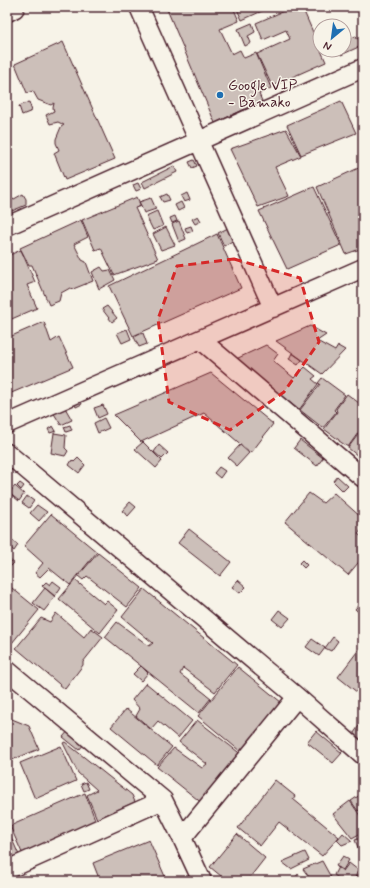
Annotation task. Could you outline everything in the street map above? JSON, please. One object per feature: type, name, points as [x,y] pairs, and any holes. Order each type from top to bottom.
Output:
[{"type":"main road","points":[[7,10],[13,7]]},
{"type":"street","points":[[139,7],[273,308]]},
{"type":"street","points":[[7,226],[363,68]]},
{"type":"street","points":[[7,424],[363,268]]},
{"type":"street","points":[[201,340],[363,478]]},
{"type":"street","points":[[7,453],[297,697],[363,755]]},
{"type":"street","points":[[7,670],[163,800],[202,881]]},
{"type":"street","points":[[182,838],[297,697]]},
{"type":"street","points":[[7,870],[163,800]]},
{"type":"highlighted area","points":[[234,259],[300,278],[319,342],[284,392],[230,430],[169,402],[158,319],[177,266]]},
{"type":"building","points":[[166,7],[233,7],[239,21],[220,29],[232,54],[240,50],[244,58],[256,53],[271,88],[259,94],[262,101],[215,123]]},
{"type":"building","points":[[236,7],[271,7],[242,20]]},
{"type":"building","points":[[293,7],[302,7],[312,30],[312,58],[324,58],[326,62],[272,86],[257,54],[290,39],[286,30],[263,40],[256,23]]},
{"type":"building","points":[[252,23],[255,32],[248,36],[251,43],[245,46],[238,29]]},
{"type":"building","points":[[356,36],[357,39],[361,37],[363,45],[352,50],[352,38]]},
{"type":"building","points":[[63,42],[115,159],[65,180],[54,153],[59,150],[56,139],[61,127],[64,125],[58,122],[50,124],[46,115],[54,111],[54,103],[51,105],[38,100],[33,91],[27,93],[15,64]]},
{"type":"building","points":[[341,101],[356,133],[301,155],[287,125]]},
{"type":"building","points":[[29,102],[32,111],[22,115],[19,106]]},
{"type":"building","points":[[286,129],[301,156],[275,167],[289,196],[258,207],[230,149]]},
{"type":"building","points":[[363,136],[363,146],[359,138]]},
{"type":"building","points":[[194,160],[197,166],[192,168],[189,162]]},
{"type":"building","points":[[174,166],[177,172],[145,188],[142,182]]},
{"type":"building","points":[[363,166],[363,248],[346,254],[317,187]]},
{"type":"building","points":[[138,183],[141,189],[136,191],[133,185]]},
{"type":"building","points":[[314,187],[341,245],[287,269],[259,211]]},
{"type":"building","points":[[7,188],[12,199],[7,202]]},
{"type":"building","points":[[187,193],[190,200],[184,202],[181,196]]},
{"type":"building","points":[[23,194],[26,199],[26,205],[7,213],[7,203]]},
{"type":"building","points":[[167,194],[170,200],[163,202],[160,197]]},
{"type":"building","points":[[137,197],[141,206],[135,208],[158,259],[114,275],[101,248],[95,250],[82,220]]},
{"type":"building","points":[[151,198],[156,209],[144,213],[139,202]]},
{"type":"building","points":[[181,202],[184,208],[178,211],[175,205]]},
{"type":"building","points":[[157,211],[163,226],[153,230],[146,216]]},
{"type":"building","points":[[175,216],[177,221],[172,223],[170,218]]},
{"type":"building","points":[[198,216],[201,221],[195,224],[192,219]]},
{"type":"building","points":[[81,220],[88,237],[74,244],[82,260],[86,262],[93,281],[73,289],[70,288],[61,293],[59,301],[49,305],[32,265],[29,265],[20,248]]},
{"type":"building","points":[[179,221],[186,239],[179,242],[172,224]]},
{"type":"building","points":[[191,226],[193,231],[187,233],[185,228]]},
{"type":"building","points":[[232,226],[239,237],[224,246],[218,233]]},
{"type":"building","points":[[166,227],[175,245],[161,250],[153,234]]},
{"type":"building","points":[[217,234],[241,288],[133,336],[109,286]]},
{"type":"building","points":[[21,250],[35,282],[27,285],[37,308],[7,321],[7,256]]},
{"type":"building","points":[[101,267],[104,271],[110,270],[115,280],[99,289],[92,272]]},
{"type":"building","points":[[107,306],[117,318],[112,322],[102,309]]},
{"type":"building","points":[[44,322],[51,342],[59,337],[73,367],[9,394],[7,389],[7,338]]},
{"type":"building","points":[[310,326],[326,335],[317,341],[335,351],[338,346],[345,350],[322,374],[276,341]]},
{"type":"building","points":[[127,329],[131,339],[122,343],[117,333]]},
{"type":"building","points":[[143,333],[147,344],[139,347],[134,337]]},
{"type":"building","points":[[266,345],[278,354],[273,361],[294,378],[305,367],[316,376],[312,379],[318,384],[299,410],[236,359]]},
{"type":"building","points":[[292,353],[302,360],[298,365],[289,359]]},
{"type":"building","points":[[211,373],[273,424],[251,453],[204,413],[141,442],[114,415]]},
{"type":"building","points":[[322,378],[345,395],[334,410],[336,412],[323,428],[300,410],[320,384],[318,383]]},
{"type":"building","points":[[347,394],[363,406],[363,426],[348,447],[324,429],[337,412],[336,409]]},
{"type":"building","points":[[79,397],[82,404],[76,407],[73,401]]},
{"type":"building","points":[[103,405],[107,414],[98,418],[94,408]]},
{"type":"building","points":[[64,406],[72,420],[61,425],[53,412]]},
{"type":"building","points":[[104,418],[109,428],[98,433],[94,423]]},
{"type":"building","points":[[70,425],[72,430],[66,432],[64,427]]},
{"type":"building","points":[[53,426],[56,431],[50,433],[48,429]]},
{"type":"building","points":[[363,428],[363,460],[348,448]]},
{"type":"building","points":[[54,433],[66,435],[65,448],[68,451],[65,456],[51,453]]},
{"type":"building","points":[[300,440],[323,458],[317,466],[294,448]]},
{"type":"building","points":[[143,442],[162,461],[156,468],[135,449]]},
{"type":"building","points":[[159,445],[168,453],[162,459],[154,452]]},
{"type":"building","points":[[240,445],[249,453],[237,466],[228,458]]},
{"type":"building","points":[[78,458],[85,465],[79,473],[69,465],[72,460],[74,462]]},
{"type":"building","points":[[219,467],[225,471],[220,478],[214,473]]},
{"type":"building","points":[[337,476],[348,486],[343,491],[333,481]]},
{"type":"building","points":[[20,483],[24,486],[21,490],[17,486]]},
{"type":"building","points":[[15,486],[24,494],[19,501],[9,493]]},
{"type":"building","points":[[309,493],[323,503],[334,493],[363,519],[363,528],[358,534],[363,538],[363,557],[348,575],[285,522]]},
{"type":"building","points":[[27,496],[34,501],[29,508],[22,503]]},
{"type":"building","points":[[130,502],[136,507],[128,516],[122,511]]},
{"type":"building","points":[[37,505],[47,512],[39,521],[30,513]]},
{"type":"building","points":[[51,514],[97,552],[70,585],[49,568],[40,577],[35,573],[43,563],[24,546]]},
{"type":"building","points":[[189,529],[231,562],[220,576],[178,543]]},
{"type":"building","points":[[11,539],[18,545],[14,551],[7,545]]},
{"type":"building","points":[[98,553],[142,588],[127,607],[87,576],[83,580],[78,576]]},
{"type":"building","points":[[8,559],[14,563],[10,567],[7,565]]},
{"type":"building","points":[[302,560],[307,565],[304,568],[299,563]]},
{"type":"building","points":[[75,580],[104,604],[107,601],[118,610],[100,633],[59,599]]},
{"type":"building","points":[[238,580],[246,587],[240,593],[232,587]]},
{"type":"building","points":[[53,581],[61,587],[55,596],[42,586],[46,582],[50,585]]},
{"type":"building","points":[[7,584],[39,610],[12,643],[7,639]]},
{"type":"building","points":[[45,588],[55,597],[44,611],[33,603]]},
{"type":"building","points":[[144,589],[237,665],[215,692],[183,668],[180,674],[211,698],[199,713],[105,637],[117,622],[149,646],[153,643],[122,617]]},
{"type":"building","points":[[362,601],[363,602],[363,616],[355,609]]},
{"type":"building","points":[[279,610],[290,618],[282,627],[272,619]]},
{"type":"building","points":[[56,613],[84,637],[91,628],[103,637],[83,662],[83,665],[65,689],[16,648],[41,618],[50,622]]},
{"type":"building","points":[[333,637],[338,641],[331,651],[325,648]]},
{"type":"building","points":[[312,639],[325,648],[319,656],[306,647]]},
{"type":"building","points":[[363,644],[363,697],[338,677]]},
{"type":"building","points":[[141,666],[148,673],[141,681],[133,674]]},
{"type":"building","points":[[238,667],[287,707],[247,757],[198,716]]},
{"type":"building","points":[[146,683],[192,721],[178,738],[158,721],[151,729],[136,716],[140,709],[132,700]]},
{"type":"building","points":[[126,709],[172,747],[157,765],[111,727]]},
{"type":"building","points":[[7,717],[29,726],[39,749],[7,762]]},
{"type":"building","points":[[197,720],[247,759],[208,808],[157,767],[174,748],[202,768],[207,764],[179,742]]},
{"type":"building","points":[[363,720],[363,752],[349,740]]},
{"type":"building","points":[[69,730],[85,743],[79,750],[63,737]]},
{"type":"building","points":[[316,731],[342,753],[333,763],[307,742]]},
{"type":"building","points":[[65,742],[132,795],[135,802],[97,819],[87,795],[97,790],[78,773],[63,743]]},
{"type":"building","points":[[61,746],[76,781],[35,799],[20,763]]},
{"type":"building","points":[[275,780],[295,796],[293,799],[339,837],[322,856],[279,822],[260,846],[238,828]]},
{"type":"building","points":[[86,782],[89,789],[84,791],[81,784]]},
{"type":"building","points":[[85,793],[96,822],[23,855],[10,826]]},
{"type":"building","points":[[360,795],[363,799],[363,807],[358,811],[351,801]]},
{"type":"building","points":[[350,801],[363,820],[363,832],[352,838],[333,814]]},
{"type":"building","points":[[7,828],[19,855],[7,860]]},
{"type":"building","points":[[343,833],[352,841],[342,845],[337,840]]},
{"type":"building","points":[[237,834],[265,858],[247,881],[227,881],[210,867]]},
{"type":"building","points":[[363,837],[363,849],[359,850],[355,840]]},
{"type":"building","points":[[149,840],[167,881],[100,881],[93,863]]},
{"type":"building","points":[[305,852],[309,860],[291,869],[282,862]]},
{"type":"building","points":[[343,856],[349,860],[343,870],[336,866]]},
{"type":"building","points":[[363,859],[363,881],[355,881]]},
{"type":"building","points":[[322,861],[333,881],[312,881],[303,869]]},
{"type":"building","points":[[349,863],[358,870],[354,881],[343,881],[334,875],[338,867],[343,871]]},
{"type":"building","points":[[298,874],[307,881],[293,881]]},
{"type":"place","name":"Google VIP - Bamako","points":[[220,95]]}]
